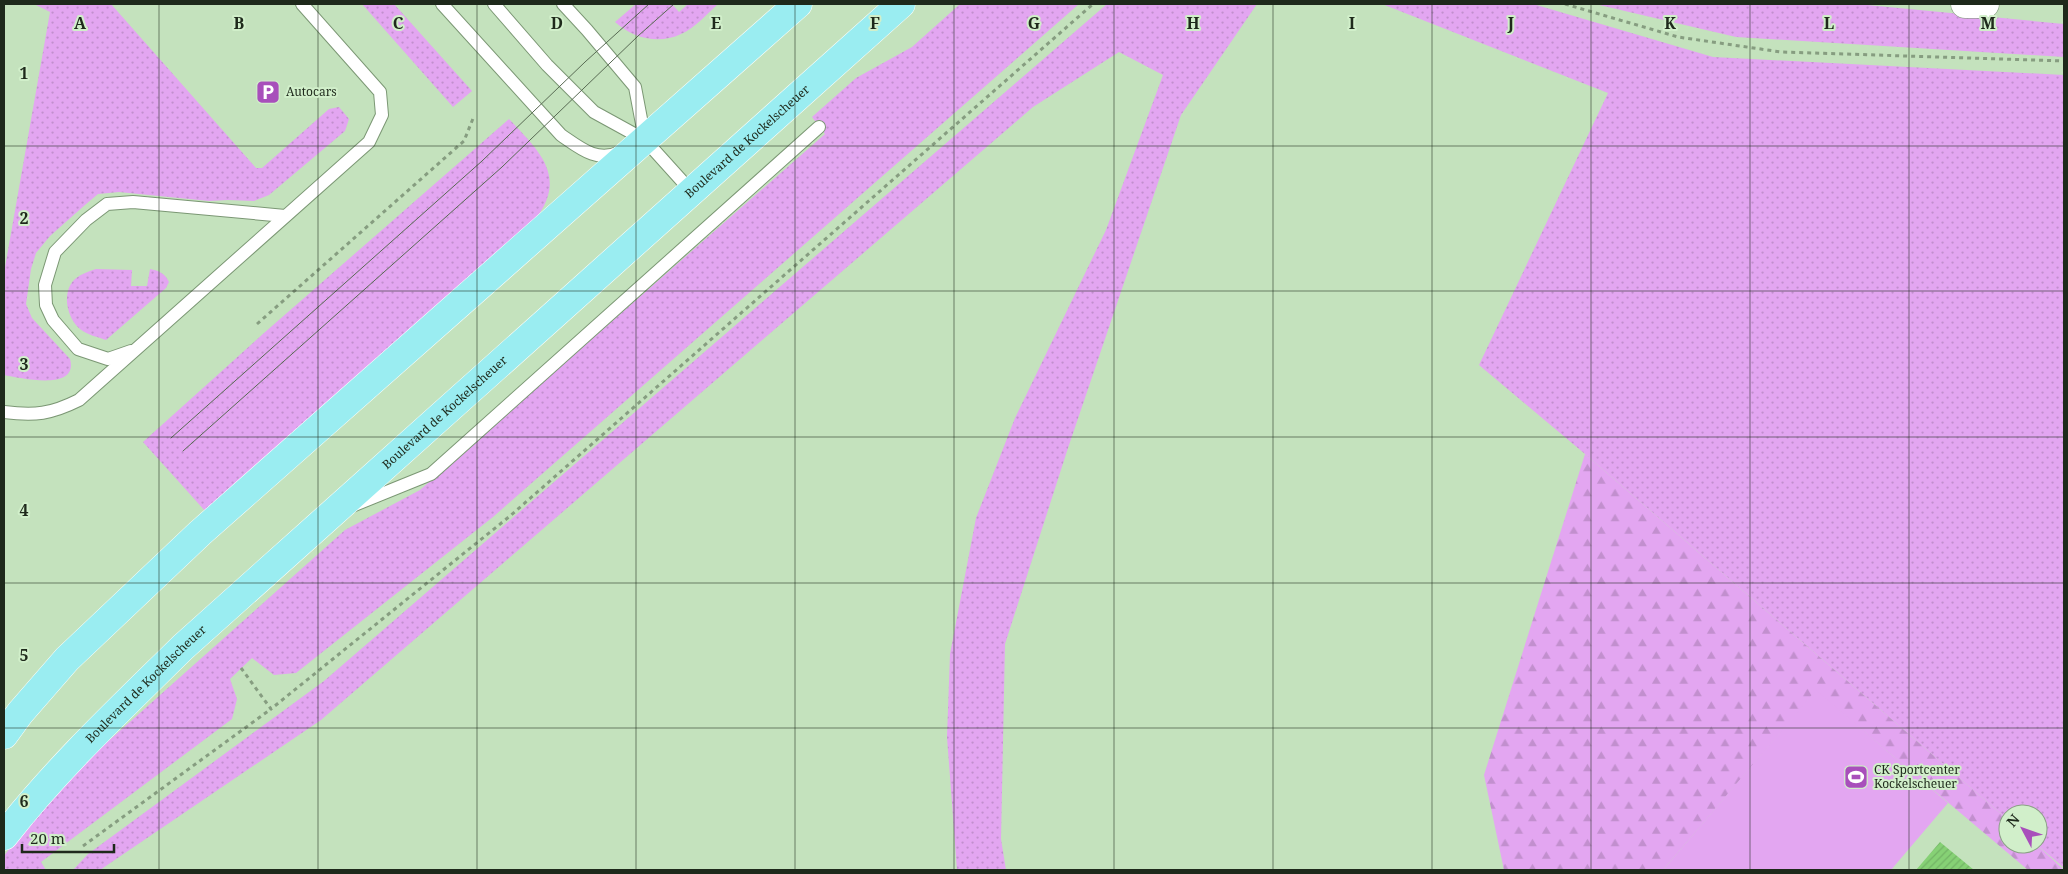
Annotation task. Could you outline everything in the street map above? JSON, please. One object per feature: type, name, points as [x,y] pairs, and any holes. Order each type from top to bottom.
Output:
[{"type":"main road","points":[[4,735],[20,713],[67,659],[200,533],[798,4]]},
{"type":"main road","name":"Boulevard de Kockelscheuer","points":[[4,836],[99,729],[183,647],[901,4]]},
{"type":"main road","points":[[1965,4],[1985,4]]},
{"type":"lane","points":[[4,412],[26,415],[43,414],[61,410],[79,400],[369,142],[382,115],[380,92],[302,4]]},
{"type":"lane","points":[[442,4],[561,136],[582,150],[598,157],[612,156],[644,140]]},
{"type":"lane","points":[[494,4],[547,65],[594,112],[644,140],[691,192]]},
{"type":"lane","points":[[562,4],[587,30],[635,87],[644,140]]},
{"type":"lane","points":[[329,516],[431,474],[820,127]]},
{"type":"lane","points":[[137,349],[108,359],[78,348],[53,320],[46,305],[45,285],[55,252],[86,220],[107,204],[134,202],[285,216]]},
{"type":"path","points":[[83,846],[271,709],[510,516],[1093,4]]},
{"type":"path","points":[[1565,4],[1678,37],[1780,52],[2064,62]]},
{"type":"path","points":[[257,324],[464,141],[474,116]]},
{"type":"path","points":[[241,668],[271,709]]},
{"type":"green space","points":[[34,4],[111,4],[256,168],[262,168],[329,109],[339,107],[349,119],[345,131],[269,195],[254,201],[209,201],[119,192],[98,194],[85,205],[50,236],[36,253],[31,269],[26,304],[32,318],[70,359],[70,369],[66,376],[47,380],[4,375],[4,273],[50,12]]},
{"type":"green space","points":[[362,4],[394,4],[472,91],[453,107]]},
{"type":"green space","points":[[636,4],[672,4],[679,12],[688,4],[718,4],[686,31],[672,37],[655,39],[638,36],[615,22]]},
{"type":"green space","points":[[960,4],[1079,4],[493,517],[296,673],[274,675],[252,658],[230,679],[237,699],[232,719],[41,862],[46,870],[4,870],[4,856],[40,808],[86,761],[345,530],[420,490],[825,134],[812,117],[856,78],[912,47]]},
{"type":"green space","points":[[1107,4],[1257,4],[1181,115],[1068,448],[1005,644],[1001,839],[1006,870],[957,870],[947,737],[950,654],[976,518],[1015,418],[1106,230],[1163,75],[1119,52],[1033,107],[321,720],[100,870],[73,870],[88,854],[324,681]]},
{"type":"green space","points":[[1382,4],[1533,4],[1713,57],[2064,75],[2064,868],[2048,854],[2048,804],[1998,804],[1998,811],[1585,454],[1479,365],[1608,93]]},
{"type":"green space","points":[[1595,4],[1857,4],[2064,24],[2064,57],[1736,37]]},
{"type":"green space","points":[[509,119],[530,142],[546,165],[549,191],[544,205],[534,221],[206,512],[143,442],[264,333]]},
{"type":"green space","points":[[96,269],[132,270],[131,286],[147,286],[150,269],[166,276],[169,282],[166,288],[106,340],[80,329],[75,324],[67,305],[68,291],[75,279]]},
{"type":"green space","points":[[1585,454],[1998,811],[1998,845],[1816,691],[1663,870],[1504,870],[1484,775]]},
{"type":"green space","points":[[1816,690],[1948,803],[1891,870],[1663,870]]},
{"type":"green space","points":[[2009,854],[2047,854],[2064,870],[2028,870]]},
{"type":"building","points":[[1940,842],[1974,870],[1916,870]]},
{"type":"tram line","points":[[171,438],[482,161],[585,62],[649,4]]},
{"type":"tram line","points":[[183,451],[502,167],[638,36],[674,4]]},
{"type":"place","name":"Autocars","points":[[268,92]]},
{"type":"place","name":"CK Sportcenter Kockelscheuer","points":[[1856,777]]}]
